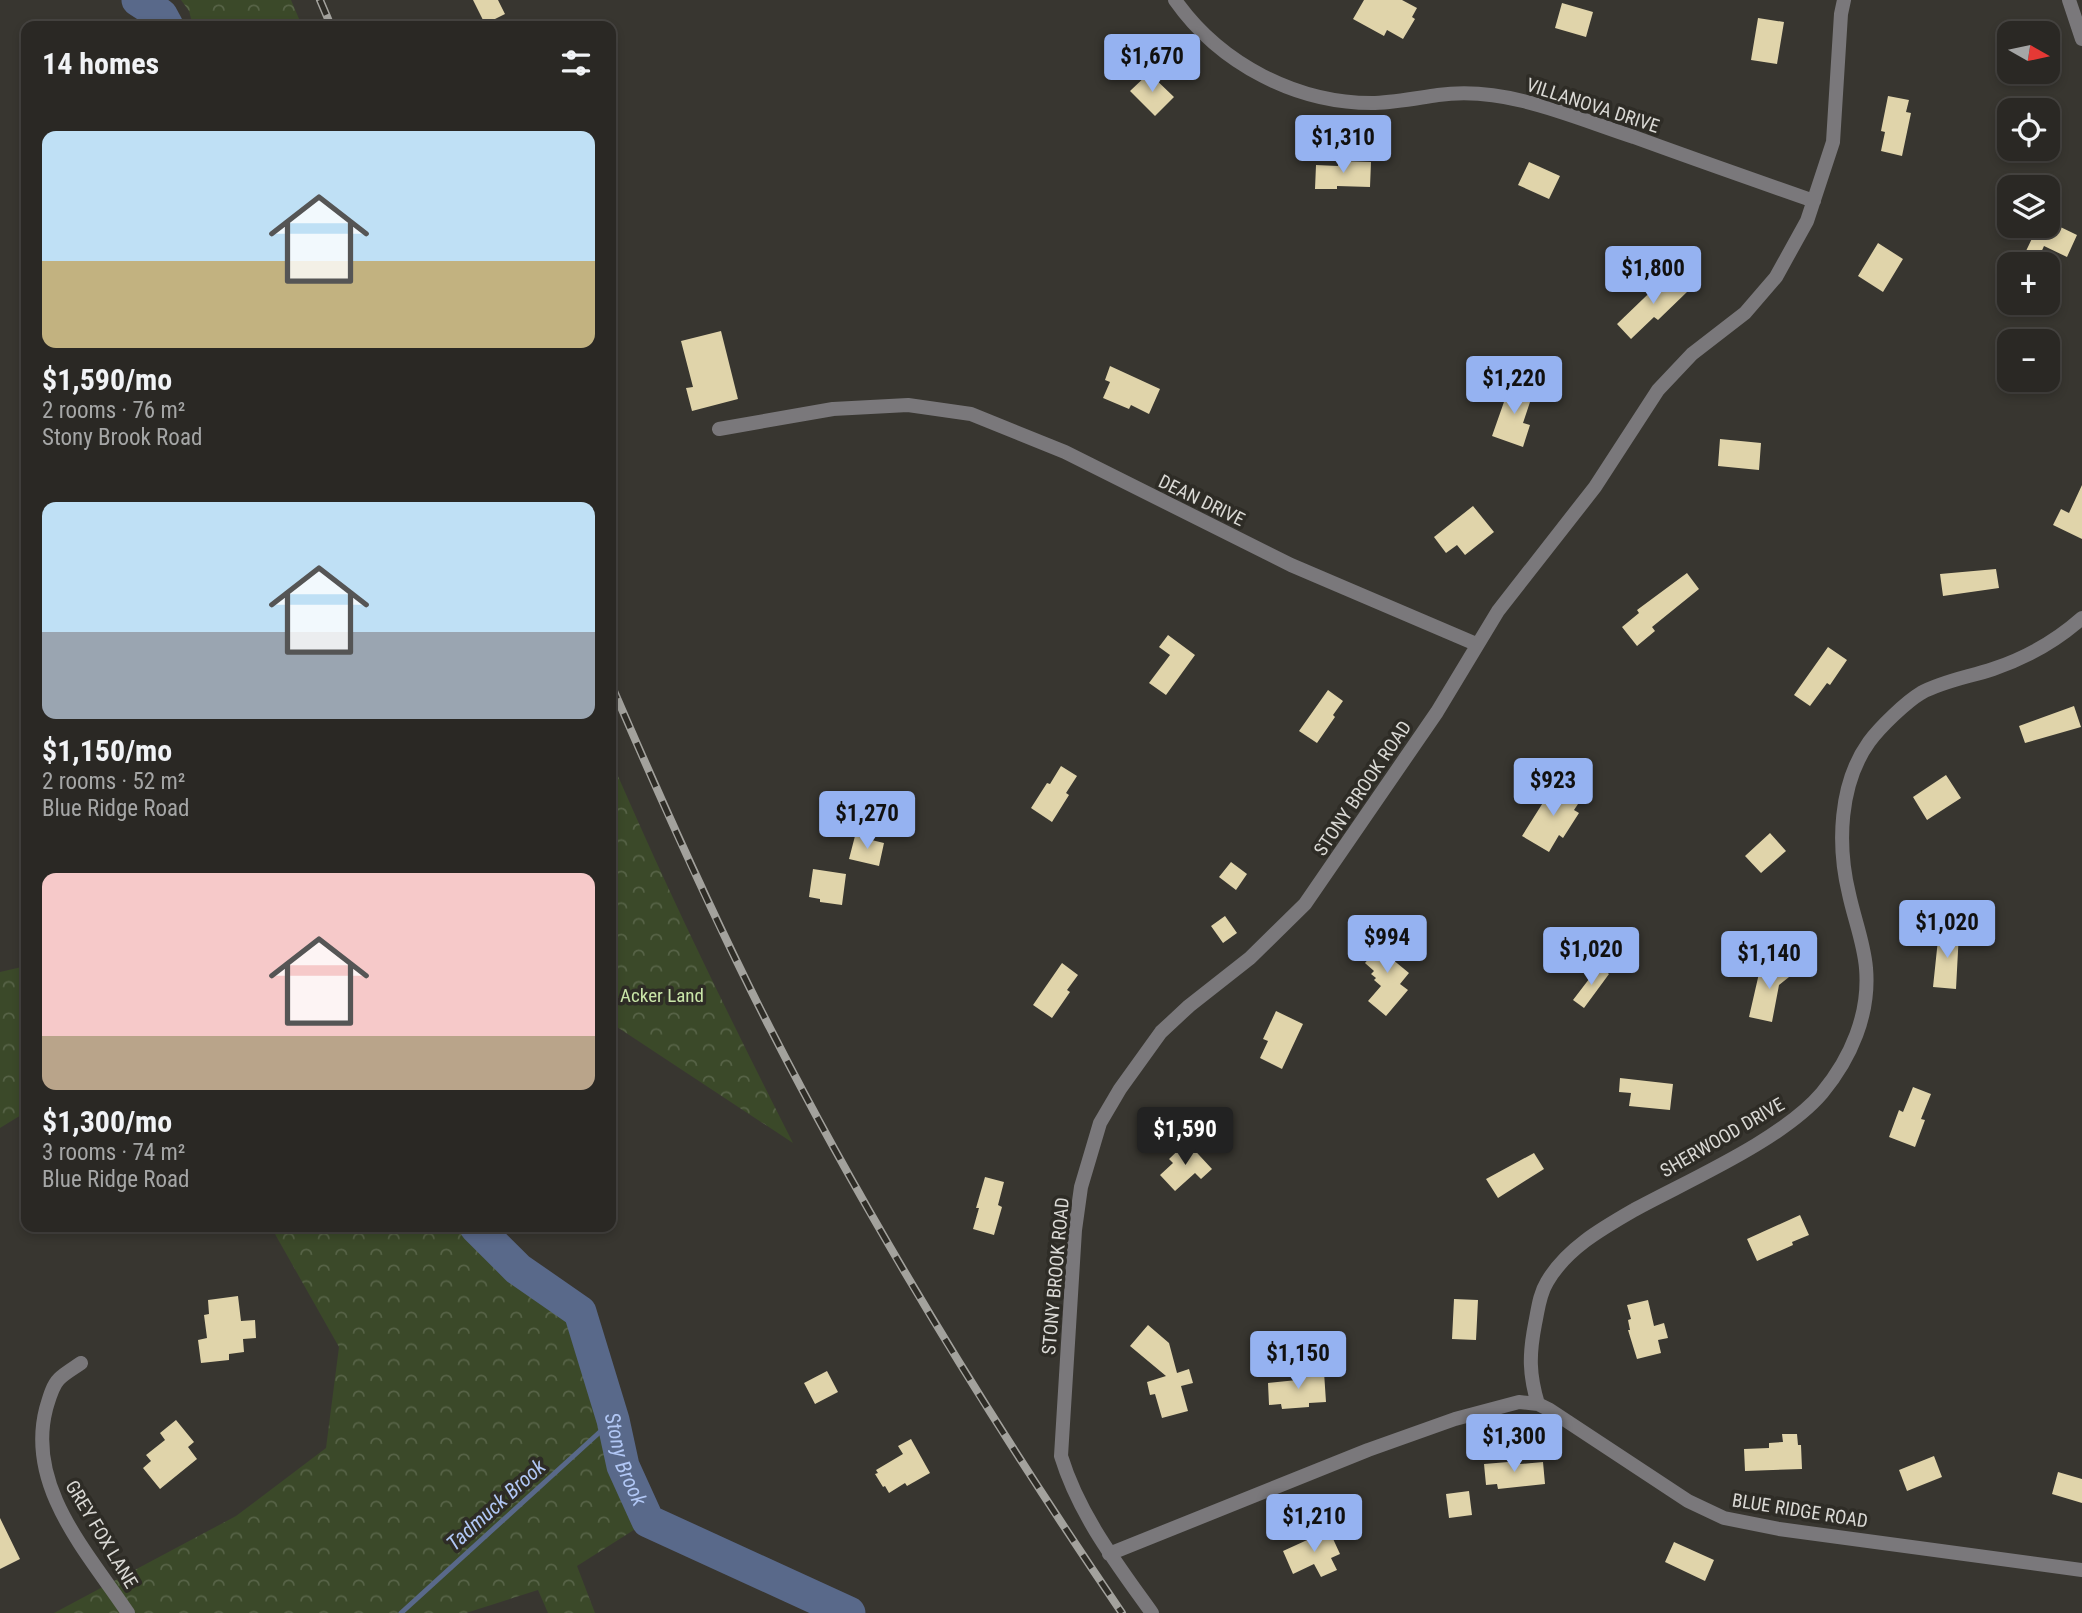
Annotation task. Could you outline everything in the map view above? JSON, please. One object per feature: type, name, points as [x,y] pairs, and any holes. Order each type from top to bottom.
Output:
[{"type":"street","name":"VILLANOVA DRIVE","points":[[1175,0],[1196,27],[1234,59],[1301,92],[1350,102],[1375,103],[1460,93],[1502,96],[1563,112],[1815,201]]},
{"type":"street","name":"STONY BROOK ROAD","points":[[1152,1613],[1109,1554],[1070,1484],[1061,1456],[1075,1230],[1081,1188],[1100,1123],[1120,1089],[1161,1032],[1250,958],[1305,904],[1437,712],[1498,611],[1595,487],[1658,390],[1692,354],[1745,313],[1776,277],[1798,240],[1829,159],[1834,135],[1844,0]]},
{"type":"street","points":[[2070,0],[2082,38]]},
{"type":"street","name":"DEAN DRIVE","points":[[719,429],[833,409],[908,405],[971,414],[1065,452],[1291,565],[1476,644]]},
{"type":"street","name":"SHERWOOD DRIVE","points":[[1538,1404],[1531,1378],[1532,1340],[1540,1295],[1548,1280],[1577,1245],[1618,1219],[1747,1149],[1795,1118],[1821,1094],[1856,1040],[1866,1000],[1866,967],[1848,891],[1842,853],[1842,818],[1859,757],[1871,739],[1920,694],[1950,681],[1994,669],[2046,646],[2082,618]]},
{"type":"street","name":"GREY FOX LANE","points":[[81,1363],[58,1380],[52,1391],[42,1432],[44,1463],[51,1489],[64,1517],[128,1613]]},
{"type":"street","points":[[1109,1554],[1412,1433],[1519,1402],[1538,1404]]},
{"type":"street","name":"BLUE RIDGE ROAD","points":[[1538,1404],[1688,1501],[1724,1518],[1779,1529],[2082,1570]]},
{"type":"green space","points":[[181,0],[291,0],[300,21],[192,21],[189,11]]},
{"type":"green space","name":"Acker Land","points":[[616,771],[699,953],[793,1143],[616,1026]]},
{"type":"green space","points":[[21,967],[21,1115],[0,1128],[0,972]]},
{"type":"green space","points":[[274,1232],[481,1232],[518,1269],[580,1312],[648,1521],[577,1566],[595,1613],[548,1613],[538,1590],[466,1613],[54,1613],[236,1516],[326,1448],[339,1347]]},
{"type":"building","points":[[473,0],[498,0],[505,14],[491,21],[484,21]]},
{"type":"building","points":[[1364,0],[1402,0],[1417,8],[1412,17],[1415,19],[1403,39],[1387,30],[1384,36],[1353,19]]},
{"type":"building","points":[[1562,3],[1593,12],[1586,37],[1555,28]]},
{"type":"building","points":[[1758,18],[1784,22],[1777,64],[1751,60]]},
{"type":"building","points":[[1149,73],[1174,97],[1155,116],[1130,91]]},
{"type":"building","points":[[1888,96],[1909,100],[1906,112],[1911,113],[1902,156],[1881,151],[1885,132],[1881,131]]},
{"type":"building","points":[[1338,161],[1371,162],[1370,187],[1337,186],[1337,189],[1315,189],[1316,165],[1338,166]]},
{"type":"building","points":[[1529,162],[1560,176],[1549,199],[1518,185]]},
{"type":"building","points":[[2060,227],[2077,235],[2067,257],[2044,246],[2041,252],[2026,251],[2032,238],[2060,238]]},
{"type":"building","points":[[1878,243],[1903,259],[1883,292],[1858,276]]},
{"type":"building","points":[[1669,274],[1687,292],[1658,320],[1654,317],[1631,339],[1617,324]]},
{"type":"building","points":[[721,331],[738,399],[692,411],[686,388],[693,387],[681,341]]},
{"type":"building","points":[[1110,366],[1160,389],[1149,414],[1131,405],[1129,409],[1103,398],[1110,382],[1105,380]]},
{"type":"building","points":[[1511,382],[1534,390],[1523,423],[1530,425],[1523,447],[1492,436]]},
{"type":"building","points":[[1720,439],[1761,443],[1759,470],[1718,466]]},
{"type":"building","points":[[2082,485],[2082,539],[2053,525],[2061,509],[2069,513]]},
{"type":"building","points":[[1473,506],[1494,532],[1465,555],[1457,545],[1446,553],[1434,537]]},
{"type":"building","points":[[1996,569],[1999,588],[1943,596],[1940,574]]},
{"type":"building","points":[[1687,573],[1699,589],[1652,627],[1655,631],[1637,646],[1622,627],[1639,613],[1637,610]]},
{"type":"building","points":[[1168,635],[1195,655],[1166,695],[1149,683],[1170,655],[1159,647]]},
{"type":"building","points":[[1828,647],[1847,660],[1830,685],[1827,683],[1810,706],[1794,695]]},
{"type":"building","points":[[1328,690],[1343,701],[1317,743],[1299,731]]},
{"type":"building","points":[[2074,706],[2081,727],[2025,743],[2019,726]]},
{"type":"building","points":[[1061,766],[1077,776],[1052,822],[1031,808]]},
{"type":"building","points":[[1946,775],[1961,798],[1927,820],[1913,797]]},
{"type":"building","points":[[1556,782],[1582,798],[1574,810],[1579,813],[1563,838],[1559,835],[1549,852],[1522,836]]},
{"type":"building","points":[[1770,833],[1786,851],[1761,873],[1745,856]]},
{"type":"building","points":[[855,836],[884,843],[879,866],[849,859]]},
{"type":"building","points":[[1231,862],[1247,874],[1236,890],[1219,877]]},
{"type":"building","points":[[813,869],[846,874],[842,905],[820,902],[820,899],[809,897]]},
{"type":"building","points":[[1225,916],[1237,933],[1223,943],[1211,926]]},
{"type":"building","points":[[1939,930],[1959,932],[1956,989],[1933,987]]},
{"type":"building","points":[[1391,933],[1404,944],[1392,959],[1409,973],[1400,984],[1408,990],[1386,1016],[1368,1001],[1381,986],[1371,974],[1374,971],[1365,963]]},
{"type":"building","points":[[1782,958],[1794,973],[1779,985],[1772,1022],[1749,1017],[1760,969],[1767,971]]},
{"type":"building","points":[[1062,963],[1078,975],[1052,1018],[1033,1005]]},
{"type":"building","points":[[1599,966],[1609,974],[1584,1008],[1573,1000]]},
{"type":"building","points":[[1276,1011],[1303,1024],[1282,1069],[1260,1058],[1268,1041],[1263,1039]]},
{"type":"building","points":[[1620,1078],[1673,1084],[1670,1110],[1629,1106],[1631,1093],[1619,1092]]},
{"type":"building","points":[[1913,1087],[1931,1094],[1921,1119],[1925,1120],[1915,1147],[1889,1137],[1899,1110],[1903,1112]]},
{"type":"building","points":[[1187,1142],[1212,1169],[1201,1179],[1195,1173],[1175,1191],[1160,1175],[1173,1163],[1169,1159]]},
{"type":"building","points":[[1534,1153],[1544,1169],[1498,1198],[1486,1179]]},
{"type":"building","points":[[985,1177],[1004,1182],[998,1205],[1002,1207],[994,1235],[973,1229]]},
{"type":"building","points":[[1800,1215],[1809,1235],[1757,1261],[1747,1239]]},
{"type":"building","points":[[238,1296],[241,1321],[255,1320],[256,1338],[243,1339],[244,1352],[229,1354],[229,1360],[201,1363],[198,1340],[207,1338],[204,1315],[209,1314],[208,1300]]},
{"type":"building","points":[[1454,1299],[1478,1300],[1476,1340],[1452,1339]]},
{"type":"building","points":[[1648,1300],[1654,1326],[1664,1323],[1668,1338],[1658,1340],[1661,1353],[1637,1359],[1628,1330],[1628,1320],[1631,1319],[1627,1305]]},
{"type":"building","points":[[1148,1325],[1169,1343],[1177,1373],[1189,1369],[1193,1383],[1181,1386],[1188,1411],[1162,1418],[1155,1394],[1150,1395],[1147,1382],[1166,1376],[1130,1346]]},
{"type":"building","points":[[827,1371],[838,1392],[815,1404],[804,1383]]},
{"type":"building","points":[[1324,1372],[1326,1402],[1309,1403],[1309,1407],[1282,1409],[1281,1404],[1269,1405],[1268,1383],[1297,1380],[1296,1374]]},
{"type":"building","points":[[176,1420],[194,1442],[188,1447],[197,1459],[160,1489],[143,1468],[151,1461],[146,1455],[165,1440],[160,1433]]},
{"type":"building","points":[[1782,1434],[1797,1434],[1798,1445],[1801,1445],[1802,1469],[1745,1471],[1744,1449],[1769,1448],[1769,1443],[1783,1442]]},
{"type":"building","points":[[911,1439],[930,1473],[889,1493],[875,1474],[878,1473],[876,1470],[903,1454],[898,1446]]},
{"type":"building","points":[[1934,1456],[1942,1477],[1907,1491],[1899,1470]]},
{"type":"building","points":[[1520,1461],[1520,1464],[1543,1462],[1545,1484],[1498,1489],[1497,1484],[1486,1485],[1484,1464]]},
{"type":"building","points":[[2058,1472],[2082,1479],[2082,1503],[2052,1494]]},
{"type":"building","points":[[1469,1491],[1472,1515],[1449,1518],[1446,1494]]},
{"type":"building","points":[[0,1518],[20,1559],[0,1569]]},
{"type":"building","points":[[1329,1530],[1340,1554],[1331,1558],[1337,1570],[1321,1577],[1314,1564],[1293,1574],[1283,1551]]},
{"type":"building","points":[[1674,1542],[1714,1560],[1705,1581],[1665,1562]]},
{"type":"waterway","name":"Stony Brook","points":[[138,0],[161,15],[164,21]]},
{"type":"waterway","name":"Stony Brook","points":[[481,1232],[518,1269],[580,1312],[613,1420],[623,1466],[648,1521],[849,1613]]},
{"type":"waterway","name":"Tadmuck Brook","points":[[401,1613],[613,1420]]},
{"type":"railway","points":[[320,0],[329,21]]},
{"type":"railway","points":[[616,695],[728,943],[851,1179],[982,1399],[1122,1613]]}]
